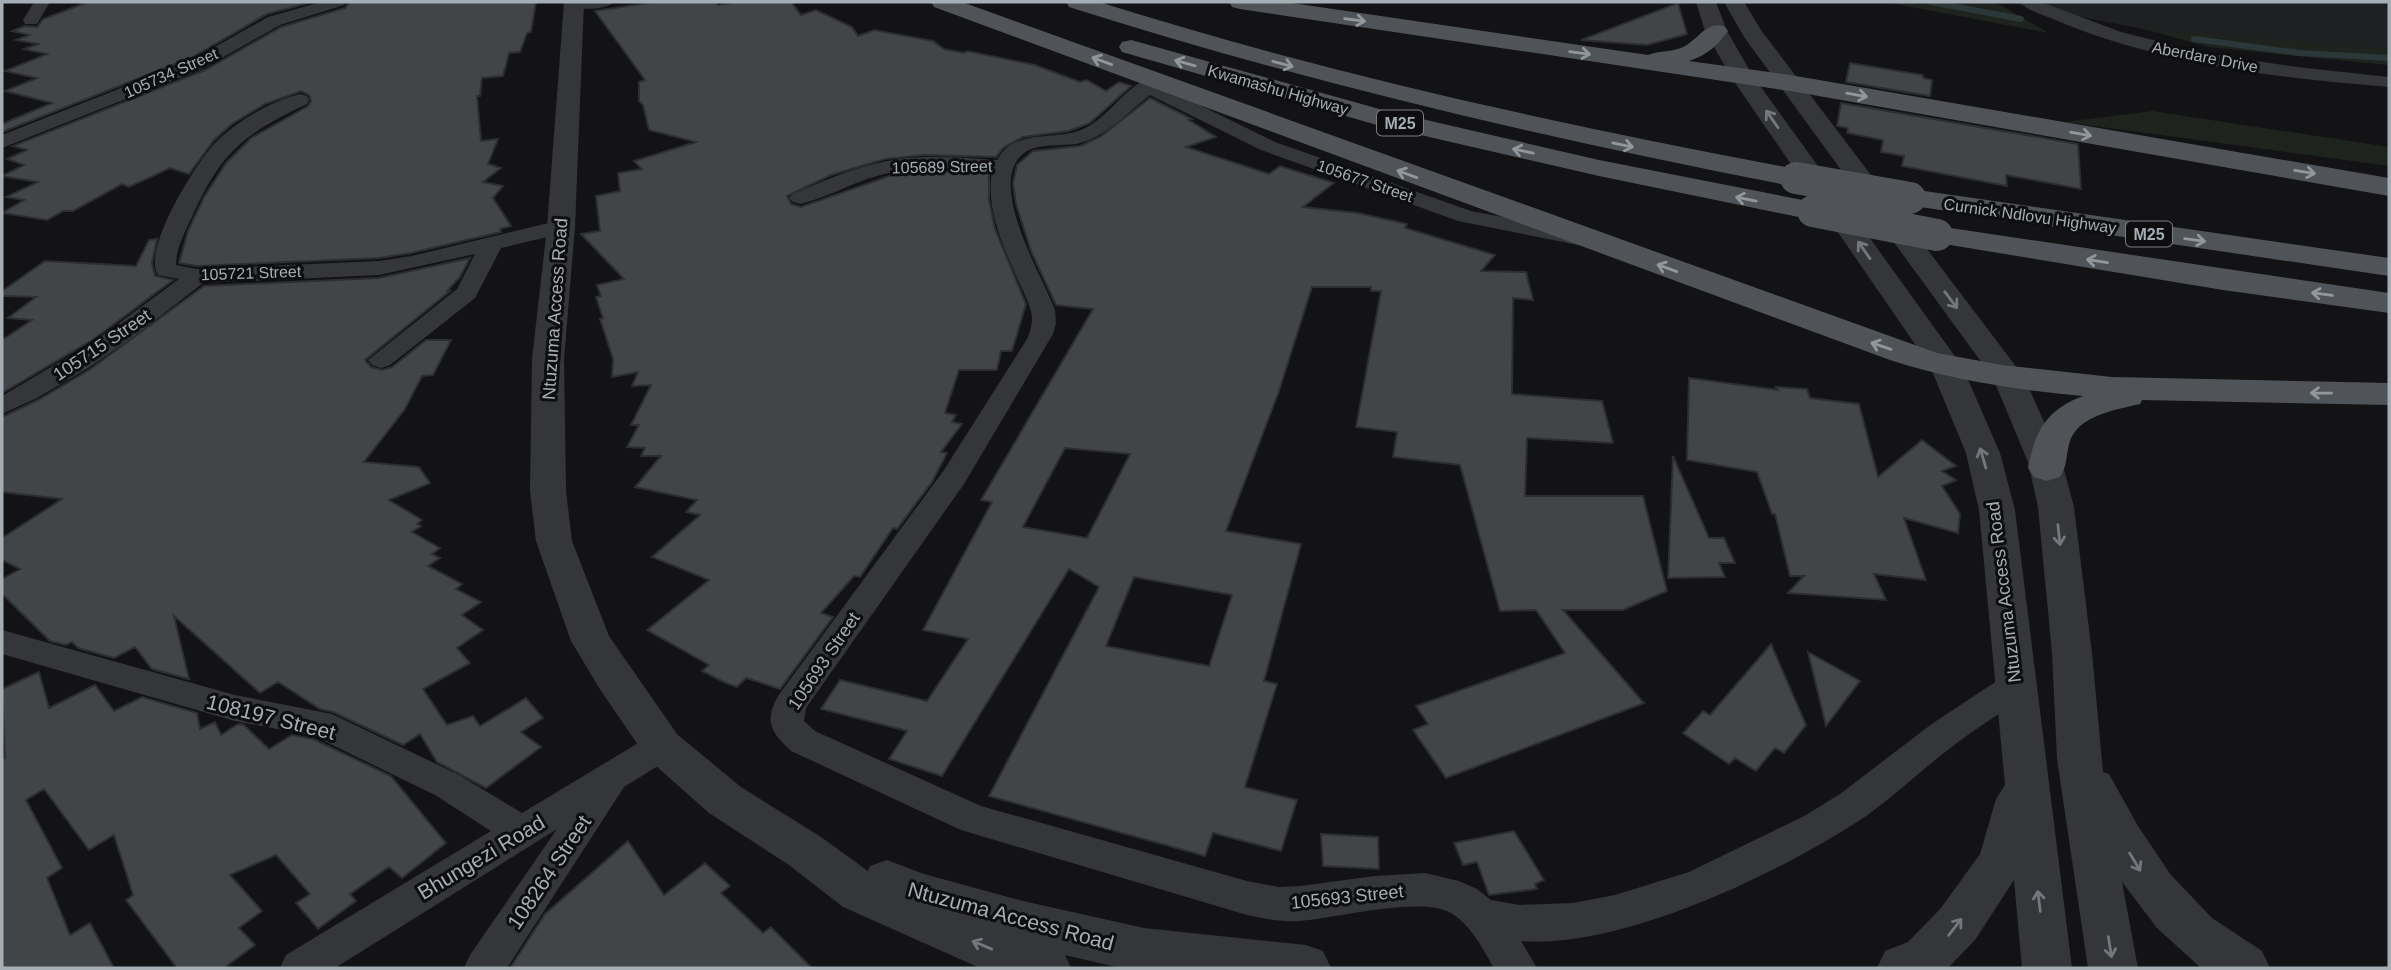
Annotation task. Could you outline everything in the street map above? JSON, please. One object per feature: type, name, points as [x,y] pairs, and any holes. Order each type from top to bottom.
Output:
[{"type":"main road","points":[[942,2],[1151,83],[1856,337],[1946,366],[2008,377],[2163,389],[2389,394]]},
{"type":"main road","name":"Kwamashu Highway","points":[[995,2],[1103,39],[1377,117],[1710,192],[1813,211]]},
{"type":"main road","name":"Kwamashu Highway","points":[[1077,2],[1256,57],[1467,111],[1796,178]]},
{"type":"main road","points":[[1240,2],[1790,83],[2389,187]]},
{"type":"main road","points":[[1633,60],[1682,56],[1705,46],[1716,31]]},
{"type":"main road","name":"Curnick Ndlovu Highway","points":[[1796,178],[2015,215],[2389,267]]},
{"type":"main road","name":"Curnick Ndlovu Highway","points":[[1813,211],[1937,235],[2222,281],[2389,303]]},
{"type":"main road","points":[[2047,468],[2052,440],[2068,417],[2101,401],[2163,389]]},
{"type":"street","points":[[31,20],[42,2]]},
{"type":"street","name":"105734 Street","points":[[2,142],[198,64],[274,21],[338,2]]},
{"type":"street","name":"Ntuzuma Access Road","points":[[585,2],[548,359],[548,491],[554,541],[577,608],[592,640],[615,680],[662,746],[725,800],[805,851],[860,892],[1002,954],[1046,968]]},
{"type":"street","name":"Ntuzuma Access Road","points":[[1706,2],[1716,31],[1742,77],[1946,366],[1983,453],[1997,510],[2047,968]]},
{"type":"street","points":[[1734,2],[1790,83],[2008,377],[2047,468],[2059,534],[2079,759],[2113,968]]},
{"type":"street","name":"Aberdare Drive","points":[[2028,2],[2093,29],[2189,55],[2263,68],[2389,82]]},
{"type":"street","points":[[1004,166],[1015,149],[1022,145],[1075,138],[1091,133],[1151,83]]},
{"type":"street","name":"105721 Street","points":[[300,100],[252,123],[221,146],[211,158],[189,198],[164,260],[166,270],[197,276],[379,268],[491,245],[561,227]]},
{"type":"street","name":"105689 Street","points":[[800,198],[863,173],[890,167],[926,164],[1004,166]]},
{"type":"street","name":"105693 Street","points":[[1004,166],[999,190],[1004,214],[1044,315],[1039,339],[954,477],[790,705],[787,726],[803,741],[974,819],[1221,891],[1279,904],[1431,889],[1447,893],[1465,902],[1481,916],[1517,968]]},
{"type":"street","points":[[381,360],[467,293],[491,245]]},
{"type":"street","name":"105715 Street","points":[[2,406],[34,390],[137,325],[197,276]]},
{"type":"street","name":"108197 Street","points":[[2,642],[208,701],[320,724],[447,785],[523,832]]},
{"type":"street","points":[[1481,916],[1531,924],[1578,920],[1661,900],[1728,872],[1791,842],[1855,803],[1945,733],[2015,686]]},
{"type":"street","name":"Bhungezi Road","points":[[300,968],[662,746]]},
{"type":"street","points":[[2079,759],[2110,821],[2146,879],[2178,918],[2213,949],[2245,968]]},
{"type":"street","points":[[1902,968],[1925,958],[1941,944],[1997,867],[2009,839],[2024,768]]},
{"type":"street","name":"108264 Street","points":[[484,968],[614,776]]},
{"type":"street","name":"Ntuzuma Access Road","points":[[805,851],[923,895],[1023,923],[1144,951],[1306,968]]},
{"type":"shaded area","points":[[1885,2],[1995,2],[2049,33]]},
{"type":"shaded area","points":[[2005,2],[2389,2],[2389,65],[2209,47],[2148,30]]},
{"type":"shaded area","points":[[2148,30],[2389,49],[2389,65],[2209,47]]},
{"type":"shaded area","points":[[2152,111],[2389,147],[2389,166],[2065,122]]},
{"type":"building","points":[[88,2],[312,2],[267,14],[191,58],[2,132],[2,124],[52,103],[5,91],[37,78],[5,71],[47,54],[24,49],[38,44],[16,40],[29,35],[12,31],[25,26],[37,27],[43,19]]},
{"type":"building","points":[[349,2],[536,2],[531,32],[527,33],[520,52],[509,53],[503,76],[482,78],[480,96],[477,96],[481,141],[498,139],[488,164],[501,168],[483,182],[503,186],[493,198],[511,226],[500,229],[501,232],[379,258],[197,266],[179,263],[188,231],[204,197],[226,163],[251,138],[308,106],[311,101],[309,95],[301,91],[265,104],[232,124],[214,140],[189,174],[170,168],[129,187],[122,184],[73,211],[63,211],[47,220],[2,213],[24,200],[6,197],[38,182],[2,176],[24,165],[7,159],[27,150],[13,146],[205,70],[281,27],[345,8]]},
{"type":"building","points":[[654,2],[716,2],[718,5],[737,2],[791,2],[801,15],[816,10],[852,27],[858,36],[874,30],[933,41],[944,49],[1035,65],[1080,82],[1087,80],[1106,91],[1119,82],[1131,86],[1090,123],[1069,131],[1023,137],[1003,148],[996,157],[924,155],[885,159],[831,175],[787,196],[791,204],[801,207],[892,175],[935,171],[989,173],[989,200],[995,229],[1026,304],[1012,351],[1001,351],[997,370],[959,370],[945,413],[956,415],[952,422],[962,424],[941,452],[947,453],[932,482],[897,529],[893,528],[860,577],[854,576],[821,613],[833,617],[780,689],[746,678],[737,687],[726,683],[702,671],[709,665],[647,630],[709,580],[652,557],[700,515],[686,512],[697,500],[635,487],[661,456],[641,456],[645,448],[627,447],[639,425],[631,425],[651,385],[632,386],[638,372],[612,377],[613,359],[600,319],[603,318],[596,297],[601,296],[597,285],[624,279],[581,234],[600,231],[596,196],[620,191],[618,173],[642,169],[634,161],[696,142],[649,130],[643,105],[639,101],[639,82],[645,80],[595,11]]},
{"type":"building","points":[[1678,3],[1687,34],[1647,45],[1581,40]]},
{"type":"building","points":[[1850,63],[1923,75],[1923,78],[1932,80],[1930,96],[1846,82]]},
{"type":"building","points":[[1150,98],[1192,119],[1189,120],[1216,137],[1186,147],[1269,174],[1280,166],[1334,183],[1303,207],[1358,213],[1407,224],[1405,228],[1495,255],[1481,271],[1526,272],[1533,300],[1513,298],[1512,394],[1602,401],[1613,443],[1527,438],[1525,496],[1643,496],[1667,591],[1623,610],[1563,610],[1644,703],[1446,778],[1413,730],[1428,724],[1416,706],[1565,653],[1536,610],[1500,611],[1460,465],[1393,457],[1397,432],[1356,427],[1381,291],[1371,291],[1371,287],[1312,287],[1279,391],[1226,531],[1301,544],[1264,681],[1277,684],[1245,787],[1297,800],[1281,851],[1213,833],[1205,856],[989,796],[1099,587],[1069,569],[942,776],[889,759],[907,731],[821,709],[840,680],[927,701],[968,639],[923,630],[992,502],[981,500],[1093,309],[1056,305],[1031,251],[1016,204],[1013,183],[1017,165],[1033,151],[1080,146],[1100,137]],"holes":[[[1065,448],[1130,454],[1087,538],[1023,527]],[[1134,577],[1232,595],[1209,666],[1106,646]]]},
{"type":"building","points":[[1841,103],[2078,144],[2081,189],[2006,175],[2007,186],[1902,166],[1904,156],[1881,152],[1883,140],[1847,133],[1848,128],[1837,126]]},
{"type":"building","points":[[157,239],[152,263],[155,276],[173,280],[94,339],[2,393],[2,340],[32,320],[8,318],[36,297],[2,296],[2,291],[45,261],[136,266],[149,240]]},
{"type":"building","points":[[470,258],[460,277],[447,291],[450,291],[365,360],[371,367],[382,370],[392,367],[426,340],[451,340],[433,375],[422,376],[405,409],[364,462],[419,467],[430,483],[389,500],[422,520],[417,524],[421,526],[412,532],[440,548],[432,554],[440,558],[428,566],[462,584],[456,589],[481,602],[462,615],[483,630],[457,648],[470,663],[423,689],[447,725],[473,716],[480,726],[526,698],[543,718],[521,732],[541,747],[486,788],[437,762],[420,734],[403,745],[333,712],[320,709],[278,682],[260,693],[174,616],[189,679],[152,669],[135,647],[114,658],[78,648],[72,642],[66,645],[50,641],[2,594],[2,579],[20,569],[2,560],[2,538],[62,499],[2,492],[2,417],[38,400],[89,370],[204,286],[379,278]]},
{"type":"building","points":[[1689,378],[1778,390],[1776,387],[1807,389],[1810,398],[1859,404],[1878,477],[1922,440],[1956,466],[1942,471],[1956,480],[1942,486],[1960,514],[1958,533],[1904,518],[1926,580],[1874,574],[1886,600],[1788,593],[1804,576],[1790,576],[1775,514],[1772,514],[1757,472],[1687,460]]},
{"type":"building","points":[[1673,456],[1709,538],[1724,538],[1735,563],[1719,563],[1725,577],[1668,578]]},
{"type":"building","points":[[1771,644],[1806,725],[1784,753],[1775,748],[1756,771],[1735,758],[1729,764],[1683,733],[1703,711],[1710,715]]},
{"type":"building","points":[[1808,652],[1860,681],[1826,726]]},
{"type":"building","points":[[39,672],[49,708],[95,685],[114,711],[142,697],[197,713],[200,729],[215,722],[221,735],[238,724],[244,725],[269,749],[292,735],[313,739],[391,776],[446,843],[402,878],[389,867],[350,894],[356,901],[318,929],[296,903],[310,894],[276,855],[230,875],[262,911],[239,928],[255,945],[224,968],[177,968],[126,900],[133,895],[114,835],[89,850],[44,789],[26,800],[62,868],[47,878],[70,935],[90,923],[114,968],[2,968],[2,753],[5,759],[2,689]]},
{"type":"building","points":[[1514,831],[1544,880],[1535,884],[1537,889],[1489,895],[1477,862],[1463,865],[1454,843]]},
{"type":"building","points":[[1321,834],[1378,837],[1379,869],[1323,866]]},
{"type":"building","points":[[628,841],[664,895],[705,863],[730,886],[721,893],[763,933],[771,927],[812,968],[510,968],[545,914]]},
{"type":"waterway","points":[[1931,2],[2021,19]]},
{"type":"waterway","points":[[2194,39],[2300,53],[2389,58]]}]
